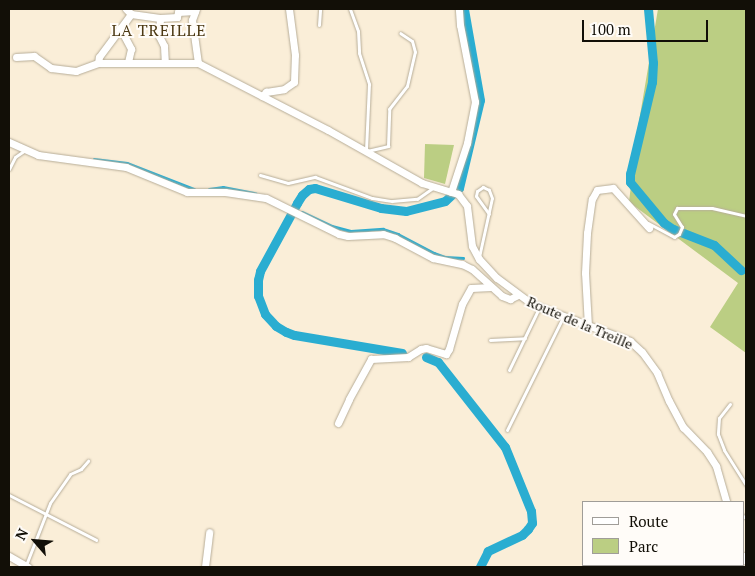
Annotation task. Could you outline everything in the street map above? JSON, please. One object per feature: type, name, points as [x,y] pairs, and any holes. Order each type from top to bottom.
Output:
[{"type":"street","points":[[262,96],[266,92],[290,86],[296,75],[289,9]]},
{"type":"street","points":[[16,57],[34,56],[51,68],[76,71],[98,63],[198,63],[434,188],[453,193],[475,102],[460,25],[459,9]]},
{"type":"street","points":[[98,63],[99,57],[120,28],[128,11],[160,18],[195,10],[192,20],[193,41],[198,63]]},
{"type":"street","points":[[160,18],[159,36],[164,46],[165,63]]},
{"type":"street","points":[[120,28],[132,49],[128,62]]},
{"type":"street","points":[[9,142],[25,151],[38,155],[126,167],[187,192],[225,192],[266,198],[339,234],[348,236],[383,234],[395,238],[433,258],[462,264],[510,299],[518,295]]},
{"type":"street","points":[[588,326],[585,273],[587,233],[592,199],[597,190],[613,188],[647,225]]},
{"type":"street","name":"Route de la Treille","points":[[453,193],[467,206],[471,240],[479,260],[518,295],[539,308],[630,341],[650,361],[683,426],[707,452],[716,466],[726,501]]},
{"type":"street","points":[[338,423],[349,398],[371,359],[408,357],[426,348],[443,354],[448,353],[462,304],[471,288],[492,287]]},
{"type":"street","points":[[205,567],[208,532]]},
{"type":"street","points":[[9,556],[27,566]]},
{"type":"lane","points":[[319,25],[320,9]]},
{"type":"lane","points":[[350,9],[357,26],[359,53],[369,84],[366,151],[388,146],[389,109],[407,86],[415,52],[412,41],[400,33]]},
{"type":"lane","points":[[9,170],[15,157],[25,151]]},
{"type":"lane","points":[[260,175],[288,183],[315,177],[372,198],[392,201],[417,199],[434,188]]},
{"type":"lane","points":[[479,260],[492,196],[489,190],[483,187],[476,196],[488,214]]},
{"type":"lane","points":[[647,225],[671,236],[680,232],[681,225],[674,214],[677,208],[712,208],[746,216]]},
{"type":"lane","points":[[509,370],[539,308]]},
{"type":"lane","points":[[507,430],[563,317]]},
{"type":"lane","points":[[490,340],[525,338]]},
{"type":"lane","points":[[730,404],[719,418],[718,434],[724,450],[746,485]]},
{"type":"lane","points":[[27,566],[46,512],[70,474],[81,469],[88,461]]},
{"type":"lane","points":[[9,495],[46,512],[96,540]]},
{"type":"lane","points":[[654,566],[668,567]]},
{"type":"green space","points":[[658,9],[746,9],[746,353],[710,327],[738,283],[629,202],[638,127]]},
{"type":"green space","points":[[425,144],[454,145],[445,184],[424,178]]},
{"type":"waterway","points":[[402,353],[294,335],[286,332],[276,326],[265,314],[258,296],[258,280],[260,271],[297,203],[309,189],[315,188],[381,208],[406,211],[445,201],[459,188],[480,100],[464,9]]},
{"type":"waterway","points":[[648,9],[653,63],[652,82],[630,174],[630,182],[664,223],[673,229],[714,245],[741,270]]},
{"type":"waterway","points":[[94,159],[127,163],[194,189]]},
{"type":"waterway","points":[[209,189],[223,187],[255,193]]},
{"type":"waterway","points":[[302,212],[332,226],[351,231],[383,229],[398,234],[445,257],[463,258]]},
{"type":"waterway","points":[[426,357],[438,362],[505,447],[531,511],[532,523],[528,529],[522,535],[488,551],[480,567]]},
{"type":"district","name":"LA TREILLE","points":[[159,30]]}]
